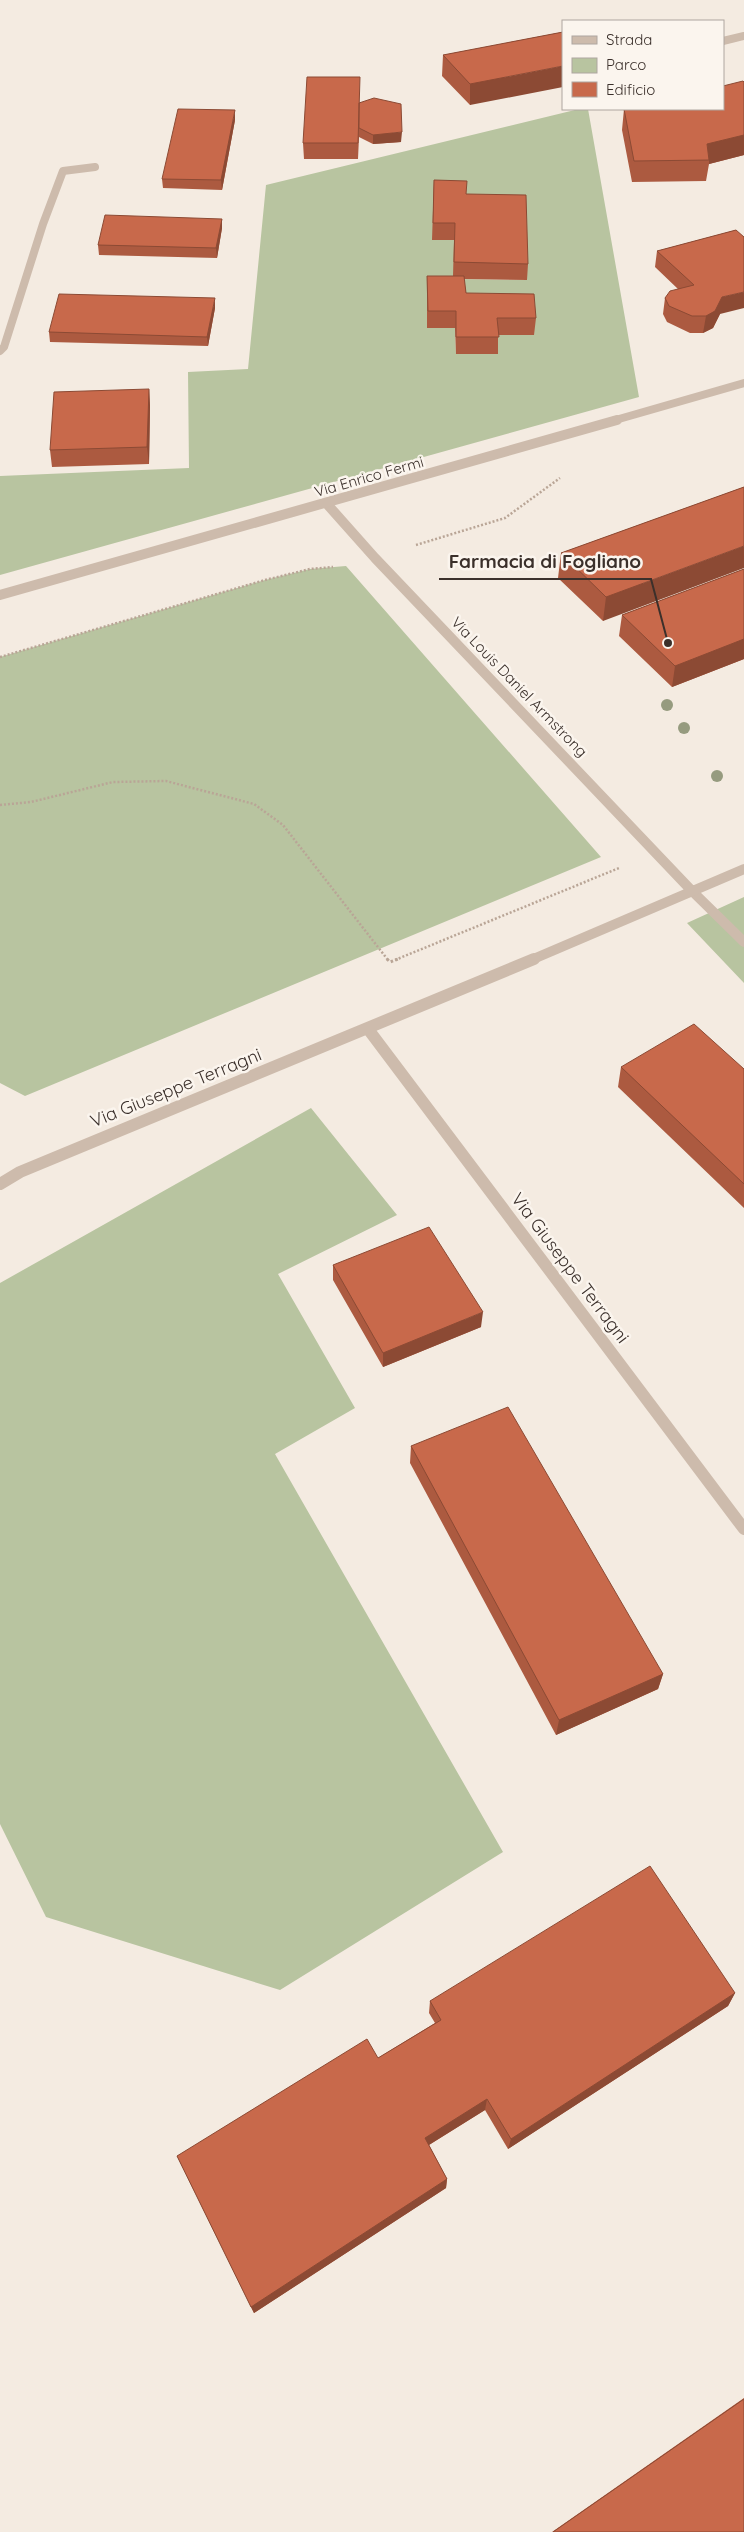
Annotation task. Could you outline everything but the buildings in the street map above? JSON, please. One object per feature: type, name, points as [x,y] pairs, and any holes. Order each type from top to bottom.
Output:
[{"type":"street","points":[[724,41],[742,38]]},
{"type":"street","points":[[0,351],[4,347],[42,224],[63,171],[95,167]]},
{"type":"street","name":"Via Enrico Fermi","points":[[0,595],[327,504],[744,382]]},
{"type":"street","name":"Via Louis Daniel Armstrong","points":[[327,504],[375,558],[691,890],[744,942]]},
{"type":"street","name":"Via Giuseppe Terragni","points":[[0,1184],[20,1172],[368,1029],[744,869]]},
{"type":"street","name":"Via Giuseppe Terragni","points":[[368,1029],[744,1529]]},
{"type":"path","points":[[0,804],[31,802],[113,782],[166,781],[254,804],[283,825],[390,962],[656,853]]},
{"type":"green space","points":[[575,110],[588,110],[639,397],[0,575],[0,476],[189,468],[188,372],[248,369],[266,185]],"holes":[[[454,240],[526,280],[454,279]],[[532,310],[534,335],[496,335],[456,354],[455,328],[427,328]]]},
{"type":"green space","points":[[346,566],[601,857],[25,1096],[0,1083],[0,657],[265,580],[310,569]]},
{"type":"green space","points":[[744,897],[744,983],[687,923]]},
{"type":"green space","points":[[311,1108],[397,1215],[278,1274],[355,1408],[275,1454],[503,1852],[280,1990],[46,1917],[0,1824],[0,1283]]},
{"type":"place","name":"Farmacia di Fogliano","points":[[668,643]]}]
